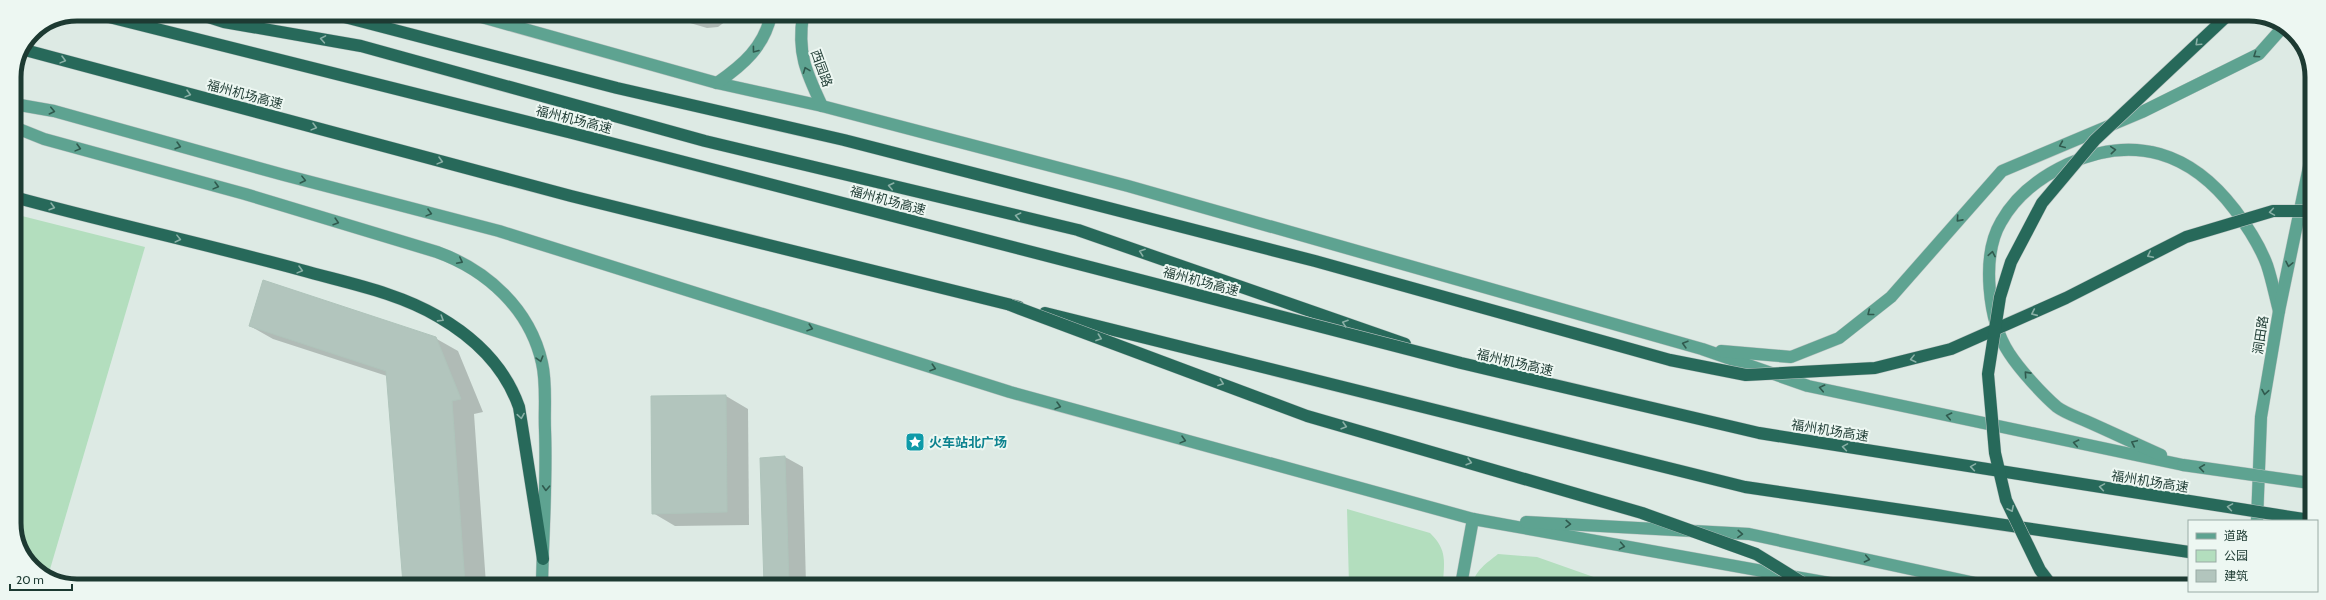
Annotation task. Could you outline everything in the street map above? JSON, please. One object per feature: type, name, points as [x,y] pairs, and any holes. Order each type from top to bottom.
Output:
[{"type":"highway","name":"福州机场高速","points":[[125,21],[572,133],[1461,363],[1759,433],[2305,519]]},
{"type":"highway","points":[[221,21],[361,46],[705,141],[1078,230],[1461,363]]},
{"type":"highway","points":[[360,21],[617,88],[844,140],[1315,261],[1670,360],[1746,375],[1875,368],[1952,350],[2066,298],[2186,237],[2273,211],[2305,211]]},
{"type":"highway","points":[[2047,579],[2040,570],[2006,500],[1995,453],[1988,374],[2000,297],[2012,262],[2042,203],[2095,140],[2222,21]]},
{"type":"highway","name":"福州机场高速","points":[[27,51],[571,196],[1745,487],[2188,552]]},
{"type":"highway","points":[[21,199],[377,291],[432,314],[454,327],[494,360],[513,390],[519,407],[543,559]]},
{"type":"highway","points":[[1010,305],[1307,416],[1642,513],[1756,554],[1797,579]]},
{"type":"main road","points":[[496,21],[718,83],[822,106],[1136,188],[1702,349],[1808,386],[2182,465],[2305,482]]},
{"type":"main road","points":[[718,83],[754,52],[764,39],[769,21]]},
{"type":"main road","name":"西园路","points":[[802,21],[800,35],[802,59],[822,106]]},
{"type":"main road","points":[[1702,349],[1791,357],[1839,338],[1891,297],[2002,171],[2142,112],[2253,58],[2259,54],[2279,30]]},
{"type":"main road","points":[[21,105],[54,111],[284,175],[499,232],[1010,392],[1473,519],[1807,579]]},
{"type":"main road","points":[[21,130],[44,139],[246,194],[455,258],[488,278],[513,304],[531,333],[542,364],[547,473],[542,579]]},
{"type":"main road","points":[[2182,465],[2058,408],[2009,354],[1998,330],[1991,302],[1988,274],[2000,223],[2015,202],[2035,182],[2081,158],[2107,151],[2138,148],[2171,157],[2199,172],[2226,197],[2242,219],[2267,265],[2279,311]]},
{"type":"main road","name":"涧田路","points":[[2258,520],[2261,417],[2279,311],[2305,190]]},
{"type":"main road","points":[[1473,519],[1749,534],[1958,579]]},
{"type":"main road","points":[[1461,579],[1473,519]]},
{"type":"green space","points":[[21,216],[145,247],[49,572],[30,554],[25,545],[21,527]]},
{"type":"green space","points":[[1347,509],[1430,533],[1440,545],[1444,557],[1443,579],[1349,579]]},
{"type":"green space","points":[[1498,554],[1537,557],[1599,579],[1474,579],[1478,571]]},
{"type":"building","points":[[263,280],[436,337],[461,399],[452,401],[465,579],[403,579],[386,371],[249,326]]},
{"type":"building","points":[[726,395],[727,512],[652,514],[651,396]]},
{"type":"building","points":[[785,456],[789,579],[764,579],[760,458]]},
{"type":"place","name":"火车站北广场","points":[[915,442]]}]
